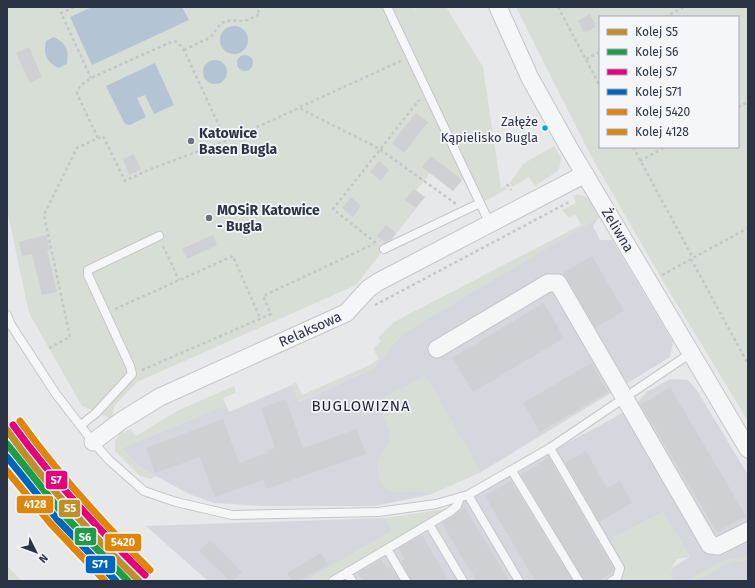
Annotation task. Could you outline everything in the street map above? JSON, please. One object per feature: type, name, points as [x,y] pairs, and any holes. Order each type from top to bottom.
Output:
[{"type":"street","name":"Żeliwna","points":[[498,7],[530,78],[585,174],[748,449]]},
{"type":"street","name":"Relaksowa","points":[[93,442],[127,417],[160,397],[346,313],[368,289],[378,282],[585,174]]},
{"type":"street","points":[[436,349],[548,283],[558,283],[710,545],[718,546],[748,531]]},
{"type":"lane","points":[[388,7],[490,224]]},
{"type":"lane","points":[[384,249],[480,203]]},
{"type":"lane","points":[[81,425],[96,413],[132,374],[130,366],[88,275],[88,270],[159,236]]},
{"type":"lane","points":[[7,315],[11,325],[56,394],[93,442],[109,460],[144,491],[176,502],[232,515],[378,512],[436,504],[464,496],[512,471],[550,448],[691,353]]},
{"type":"lane","points":[[550,448],[620,568],[617,578],[612,581]]},
{"type":"lane","points":[[512,471],[579,581]]},
{"type":"lane","points":[[333,581],[457,506],[464,496]]},
{"type":"lane","points":[[464,496],[520,581]]},
{"type":"lane","points":[[429,524],[463,581]]},
{"type":"lane","points":[[387,549],[406,581]]},
{"type":"lane","points":[[347,572],[352,581]]},
{"type":"path","points":[[74,7],[61,13],[91,78]]},
{"type":"path","points":[[184,50],[211,37],[221,23],[231,20],[245,21],[260,14],[256,7]]},
{"type":"path","points":[[558,7],[599,84]]},
{"type":"path","points":[[667,16],[684,7]]},
{"type":"path","points":[[98,138],[77,94],[80,86],[91,78],[173,41],[177,42],[184,50],[226,141]]},
{"type":"path","points":[[586,59],[599,52]]},
{"type":"path","points":[[49,348],[70,337],[44,215],[77,148],[103,136],[125,181],[148,170],[226,141],[411,56]]},
{"type":"path","points":[[384,249],[333,209],[427,90]]},
{"type":"path","points":[[739,106],[748,102]]},
{"type":"path","points":[[299,108],[380,150],[464,210]]},
{"type":"path","points":[[634,148],[748,364]]},
{"type":"path","points":[[640,161],[663,148]]},
{"type":"path","points":[[507,184],[511,190]]},
{"type":"path","points":[[373,306],[529,225],[571,201]]},
{"type":"path","points":[[650,283],[748,228]]},
{"type":"path","points":[[159,236],[179,280]]},
{"type":"path","points":[[132,374],[272,314],[263,296],[376,243]]},
{"type":"path","points":[[106,313],[233,256],[260,319]]},
{"type":"shaded area","name":"MOSiR Katowice - Bugla","points":[[7,7],[413,7],[418,14],[414,7],[446,7],[483,67],[501,188],[505,186],[507,189],[483,202],[472,176],[462,180],[453,191],[430,173],[416,191],[425,197],[356,285],[137,382],[114,406],[112,419],[82,406],[29,313],[7,209]]},
{"type":"shaded area","points":[[516,7],[748,7],[748,421],[660,276],[591,156]]},
{"type":"shaded area","points":[[554,146],[561,158],[559,170],[535,186],[529,177],[512,187],[510,183],[523,164]]},
{"type":"shaded area","points":[[573,195],[583,196],[590,200],[601,216],[402,334],[374,368],[298,402],[292,384],[296,382],[302,395],[370,365],[379,359],[373,349],[381,341],[378,338],[394,322],[581,225],[576,215],[568,217],[562,210],[576,203]]},
{"type":"shaded area","points":[[599,217],[593,226],[600,240],[612,240],[673,342],[670,357],[481,472],[429,495],[374,506],[264,506],[214,503],[189,494],[138,466],[122,448],[226,405],[229,412],[292,385],[299,402],[374,368],[402,334]]},
{"type":"shaded area","points":[[425,374],[481,472],[429,495],[418,492],[390,491],[385,488],[379,480],[377,472],[379,458],[390,439],[389,429],[382,415],[380,406],[390,394],[414,382]]},
{"type":"shaded area","points":[[670,379],[688,380],[698,392],[748,475],[748,581],[674,581],[671,575],[672,568],[690,557],[663,512],[611,539],[627,568],[605,581],[325,581],[465,498],[610,420],[635,405],[647,392]]},
{"type":"shaded area","points":[[234,386],[236,393],[223,398],[226,405],[122,448],[138,466],[156,476],[151,479],[140,476],[115,451],[115,442],[121,430],[124,433],[130,429],[136,436],[179,410]]},
{"type":"shaded area","points":[[450,508],[324,581],[305,581],[392,531],[385,518]]},
{"type":"shaded area","points":[[663,512],[690,557],[677,559],[675,562],[671,572],[674,581],[616,581],[623,570],[627,568],[611,539]]},
{"type":"shaded area","points":[[385,518],[392,531],[305,581],[208,581],[146,526]]},
{"type":"shaded area","points":[[748,555],[748,559],[725,565],[697,581],[686,581],[721,561]]},
{"type":"shaded area","points":[[7,566],[22,581],[7,581]]},
{"type":"water","points":[[92,7],[182,7],[189,20],[92,65],[70,17]]},
{"type":"water","points":[[234,26],[244,30],[248,40],[244,50],[234,54],[224,50],[220,40],[224,30]]},
{"type":"water","points":[[54,37],[62,42],[68,55],[67,64],[58,68],[48,60],[45,53],[46,41]]},
{"type":"water","points":[[242,55],[248,55],[253,60],[251,69],[248,71],[242,71],[237,66],[237,60]]},
{"type":"water","points":[[215,60],[220,61],[226,67],[226,77],[220,83],[215,84],[210,83],[204,77],[203,72],[204,67],[210,61]]},
{"type":"water","points":[[155,63],[174,105],[154,114],[145,95],[137,98],[146,117],[130,125],[125,124],[106,86]]},
{"type":"building","points":[[590,14],[596,26],[585,33],[578,21]]},
{"type":"building","points":[[29,47],[42,77],[30,83],[16,53]]},
{"type":"building","points":[[416,113],[428,122],[404,153],[392,143]]},
{"type":"building","points":[[134,154],[141,170],[129,175],[123,159]]},
{"type":"building","points":[[431,156],[462,180],[453,191],[422,167]]},
{"type":"building","points":[[379,161],[389,170],[381,181],[370,172]]},
{"type":"building","points":[[414,189],[425,197],[416,208],[405,200]]},
{"type":"building","points":[[351,197],[361,206],[353,217],[342,208]]},
{"type":"building","points":[[386,225],[396,233],[392,239],[385,242],[377,236]]},
{"type":"building","points":[[46,235],[50,250],[47,250],[57,292],[42,295],[32,254],[22,256],[19,242]]},
{"type":"building","points":[[213,235],[217,245],[187,259],[182,249]]},
{"type":"building","points":[[592,256],[624,311],[595,328],[563,273]]},
{"type":"building","points":[[544,303],[564,338],[473,392],[452,358]]},
{"type":"building","points":[[591,363],[608,392],[540,432],[523,403]]},
{"type":"building","points":[[670,387],[746,516],[717,532],[641,405]]},
{"type":"building","points":[[286,399],[303,448],[357,429],[366,454],[266,489],[263,480],[215,497],[200,457],[155,473],[146,448],[223,419],[239,463],[268,453],[267,451],[275,448],[261,408]]},
{"type":"building","points":[[586,451],[607,488],[620,481],[632,503],[599,522],[565,463]]},
{"type":"building","points":[[549,458],[614,569],[613,572],[599,581],[584,581],[521,475]]},
{"type":"building","points":[[511,481],[573,581],[535,581],[485,496]]},
{"type":"building","points":[[465,508],[509,581],[477,581],[461,556],[442,523]]},
{"type":"building","points":[[422,535],[449,581],[411,581],[401,561],[405,559],[399,548]]},
{"type":"building","points":[[210,540],[242,572],[233,581],[230,581],[199,551]]},
{"type":"building","points":[[321,553],[328,565],[299,581],[292,581],[287,573]]},
{"type":"building","points":[[381,559],[387,569],[391,567],[400,581],[363,581],[358,573]]},
{"type":"rail line","name":"5420","points":[[20,421],[82,498],[150,570]]},
{"type":"rail line","name":"S7","points":[[13,425],[76,503],[145,575]]},
{"type":"rail line","name":"S5","points":[[7,430],[53,490],[139,581]]},
{"type":"rail line","name":"S6","points":[[7,444],[63,514],[128,581]]},
{"type":"rail line","name":"S71","points":[[7,457],[57,519],[116,581]]},
{"type":"rail line","name":"4128","points":[[7,471],[51,524],[105,581]]},
{"type":"place","name":"Załęże Kąpielisko Bugla","points":[[545,128]]},
{"type":"place","name":"Katowice Basen Bugla","points":[[191,141]]},
{"type":"place","name":"MOSiR Katowice - Bugla","points":[[209,218]]},
{"type":"district","name":"BUGLOWIZNA","points":[[361,406]]}]
